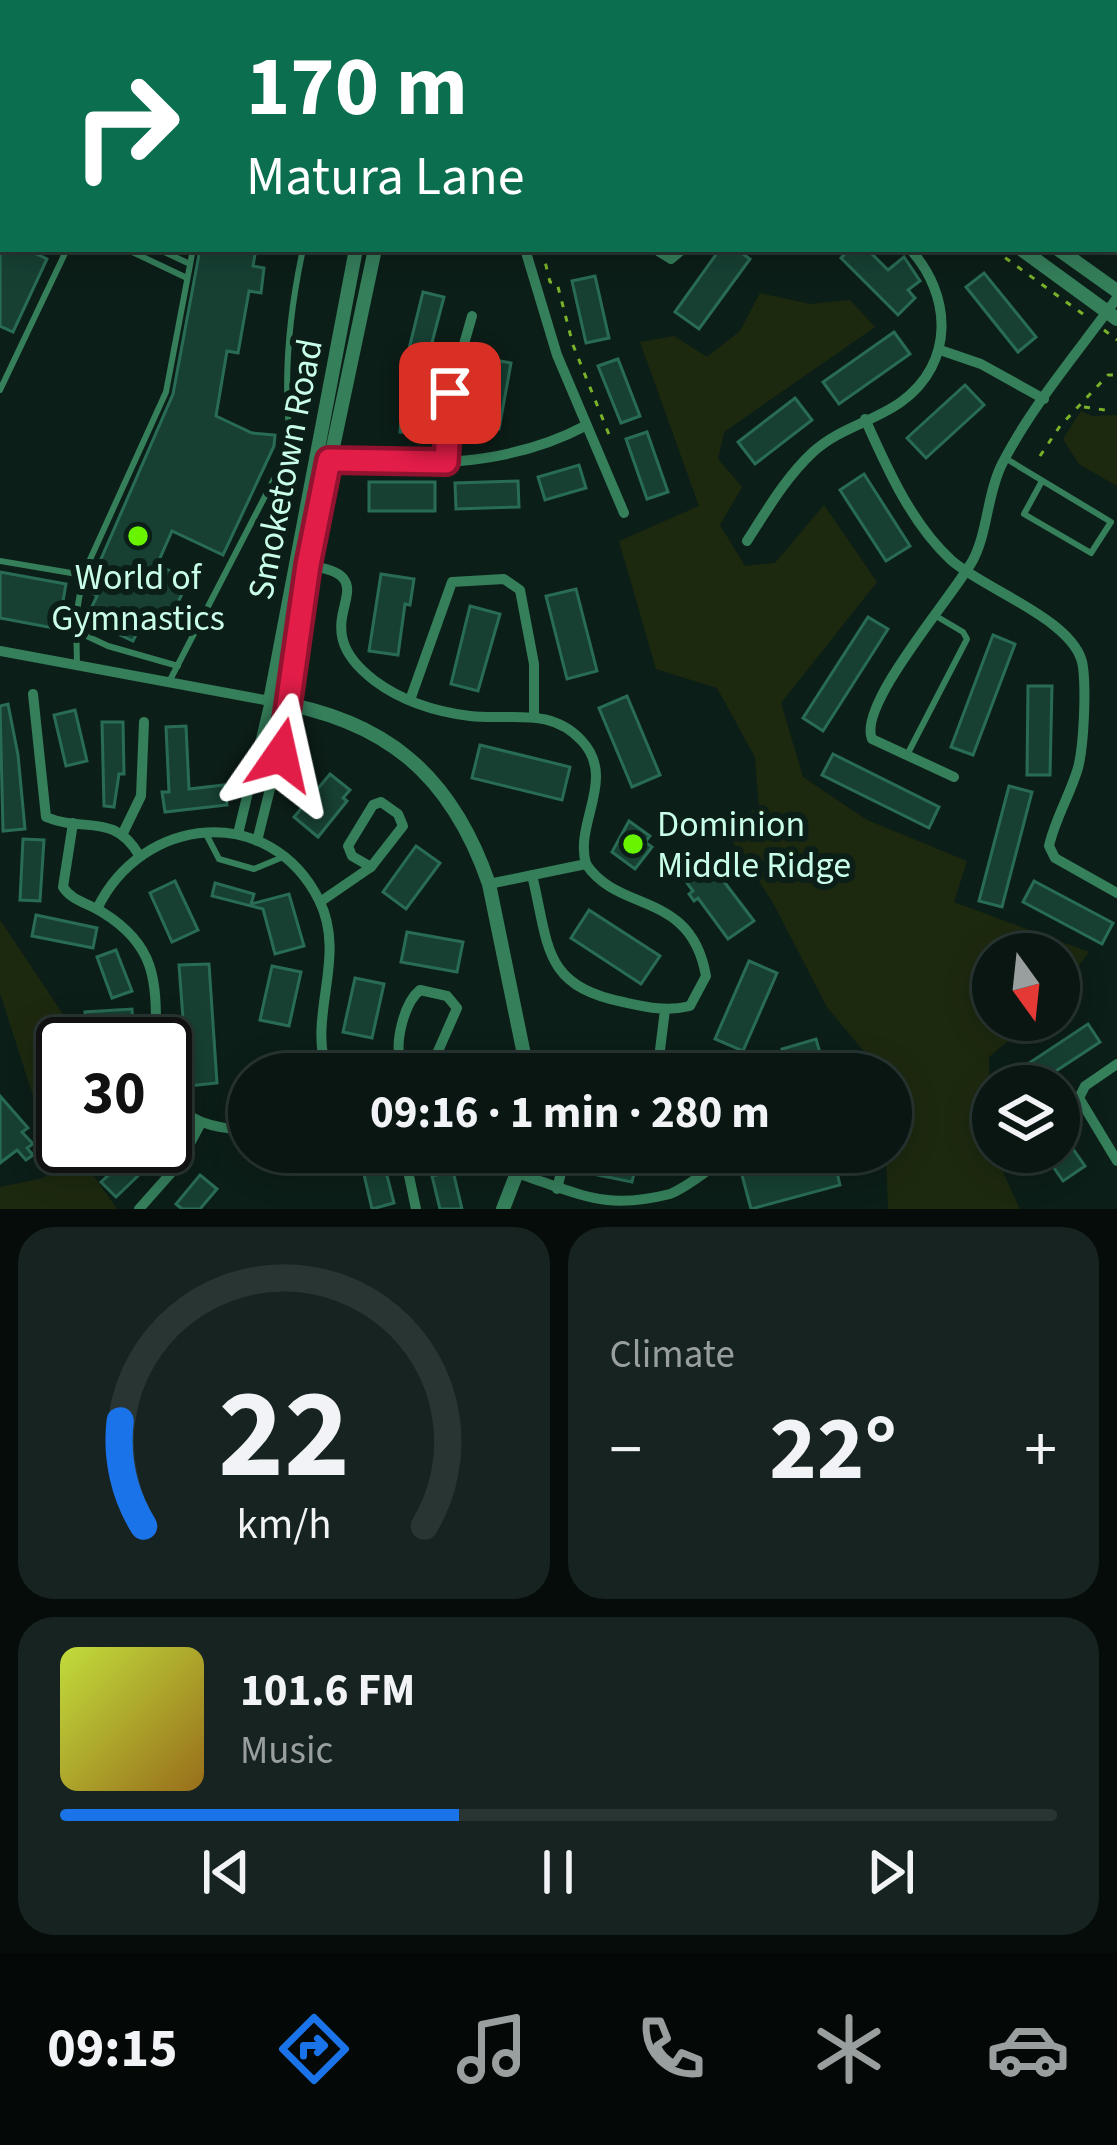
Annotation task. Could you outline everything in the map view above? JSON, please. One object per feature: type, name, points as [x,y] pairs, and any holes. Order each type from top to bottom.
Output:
[{"type":"street","name":"Smoketown Road","points":[[270,701],[355,252]]},
{"type":"street","name":"Smoketown Road","points":[[291,704],[308,565],[374,252]]},
{"type":"street","points":[[527,252],[557,355],[624,513]]},
{"type":"street","points":[[747,541],[800,465],[833,436],[915,390],[940,350],[940,299],[913,252]]},
{"type":"street","points":[[1025,252],[1112,315]]},
{"type":"street","points":[[954,777],[872,739],[867,728],[978,548],[987,504],[1005,458],[1097,325],[1112,315],[1117,294],[1062,252]]},
{"type":"street","points":[[446,462],[450,393],[472,316]]},
{"type":"street","points":[[940,350],[1003,374],[1044,399]]},
{"type":"street","points":[[865,419],[904,498],[942,550],[966,571],[1064,632],[1078,650],[1084,671],[1079,766],[1049,846],[1055,858],[1117,893]]},
{"type":"street","points":[[329,460],[446,462],[514,454],[585,426]]},
{"type":"street","points":[[308,565],[334,572],[346,583],[339,631],[347,653],[374,681],[410,700],[469,716],[534,716],[570,730],[588,748],[597,787],[583,843],[586,864],[603,881],[663,911],[693,938],[704,962],[703,988],[690,1006],[665,1010],[592,996],[564,977],[551,956],[532,875]]},
{"type":"street","points":[[410,700],[452,582],[504,579],[520,590],[530,636],[534,716]]},
{"type":"street","points":[[0,651],[291,704],[354,723],[415,762],[458,814],[489,884],[524,1053]]},
{"type":"street","points":[[33,694],[46,817],[111,827],[123,833],[139,855]]},
{"type":"street","points":[[238,834],[270,701]]},
{"type":"street","points":[[257,841],[291,704]]},
{"type":"street","points":[[123,833],[141,796],[144,722]]},
{"type":"street","points":[[320,902],[371,867],[403,826],[398,814],[381,802],[373,805],[348,846],[352,856],[371,867]]},
{"type":"street","points":[[73,823],[63,887],[71,898],[97,909],[137,941],[152,967],[155,1017]]},
{"type":"street","points":[[97,909],[119,874],[139,855],[173,838],[205,832],[238,834],[283,857],[320,902],[330,949],[319,1037],[323,1053]]},
{"type":"street","points":[[489,884],[586,864]]},
{"type":"street","points":[[398,1053],[412,995],[420,990],[447,996],[457,1009],[437,1053]]},
{"type":"street","points":[[660,1053],[665,1010]]},
{"type":"street","points":[[1117,1064],[1085,1086],[1079,1098],[1117,1161]]},
{"type":"street","points":[[192,1118],[228,1127]]},
{"type":"street","points":[[139,1209],[179,1164],[201,1123]]},
{"type":"street","points":[[408,1173],[416,1209]]},
{"type":"street","points":[[516,1173],[590,1203],[650,1202],[705,1173]]},
{"type":"street","points":[[557,1189],[561,1173]]},
{"type":"street","points":[[503,1209],[519,1174]]},
{"type":"lane","points":[[0,390],[66,252]]},
{"type":"lane","points":[[132,252],[187,278]]},
{"type":"lane","points":[[164,252],[190,264]]},
{"type":"lane","points":[[77,665],[82,575],[166,392],[192,252]]},
{"type":"lane","points":[[169,682],[291,446],[288,353],[292,298],[302,252]]},
{"type":"lane","points":[[1005,458],[1111,522],[1090,553],[1024,514],[1042,481]]},
{"type":"lane","points":[[0,561],[82,575]]},
{"type":"lane","points":[[907,755],[967,639],[934,615]]},
{"type":"lane","points":[[76,631],[108,646],[178,665]]},
{"type":"lane","points":[[205,832],[219,860],[254,869],[283,857]]},
{"type":"path","points":[[543,252],[550,282],[557,283],[573,346],[610,437],[602,440]]},
{"type":"path","points":[[997,252],[1117,340]]},
{"type":"path","points":[[1040,456],[1060,426],[1108,375],[1117,375]]},
{"type":"path","points":[[1081,406],[1112,411]]},
{"type":"green space","points":[[760,293],[810,304],[850,300],[875,327],[724,432],[718,459],[742,487],[720,525],[745,566],[775,563],[824,505],[877,582],[781,703],[803,777],[867,820],[967,861],[954,902],[1038,933],[972,933],[972,1041],[1008,1041],[989,1057],[989,1065],[972,1065],[972,1173],[1003,1173],[1020,1209],[888,1209],[887,1173],[912,1173],[912,1053],[865,1053],[827,1007],[772,901],[722,826],[759,807],[755,757],[717,688],[656,669],[619,541],[699,506],[640,342],[674,336],[707,357],[740,331]]},
{"type":"green space","points":[[1081,411],[1092,416],[1117,415],[1117,486],[1079,464],[1063,439]]},
{"type":"green space","points":[[0,920],[65,1017],[36,1017],[36,1105],[0,993]]},
{"type":"green space","points":[[48,1173],[92,1173],[117,1209],[0,1209],[0,1187]]},
{"type":"building","points":[[0,252],[32,252],[47,259],[13,332],[0,326]]},
{"type":"building","points":[[199,252],[255,252],[253,266],[264,268],[261,293],[249,291],[238,353],[227,351],[216,416],[252,433],[275,435],[274,446],[223,555],[172,531],[157,565],[189,579],[166,628],[144,618],[133,641],[86,619],[97,596],[90,592],[91,582],[173,394]]},
{"type":"building","points":[[718,252],[740,252],[750,259],[699,329],[675,312]]},
{"type":"building","points":[[847,252],[870,252],[888,270],[904,257],[920,281],[908,290],[915,298],[898,315],[841,258]]},
{"type":"building","points":[[984,273],[1036,337],[1018,352],[966,287]]},
{"type":"building","points":[[595,276],[609,338],[586,343],[572,281]]},
{"type":"building","points":[[423,292],[444,297],[429,354],[409,349]]},
{"type":"building","points":[[894,332],[910,354],[839,404],[823,382]]},
{"type":"building","points":[[489,359],[511,363],[499,429],[477,425]]},
{"type":"building","points":[[618,359],[640,416],[621,423],[598,366]]},
{"type":"building","points":[[404,369],[425,370],[422,433],[400,432]]},
{"type":"building","points":[[965,385],[984,405],[926,458],[907,438]]},
{"type":"building","points":[[795,398],[812,420],[755,464],[738,442]]},
{"type":"building","points":[[647,432],[668,492],[647,499],[626,439]]},
{"type":"building","points":[[579,465],[586,488],[545,500],[538,477]]},
{"type":"building","points":[[864,474],[910,546],[886,561],[840,490]]},
{"type":"building","points":[[518,481],[519,507],[456,509],[455,483]]},
{"type":"building","points":[[369,482],[435,482],[435,511],[369,511]]},
{"type":"building","points":[[0,572],[66,584],[59,624],[53,628],[0,618]]},
{"type":"building","points":[[381,574],[414,579],[410,605],[405,604],[398,655],[369,651]]},
{"type":"building","points":[[576,589],[597,671],[567,679],[546,596]]},
{"type":"building","points":[[470,606],[500,614],[478,691],[451,684]]},
{"type":"building","points":[[868,617],[888,629],[823,731],[803,718]]},
{"type":"building","points":[[993,635],[1015,644],[973,755],[951,747]]},
{"type":"building","points":[[1028,686],[1052,686],[1050,775],[1027,775]]},
{"type":"building","points":[[627,696],[660,775],[632,787],[599,708]]},
{"type":"building","points":[[8,704],[25,829],[3,831],[0,706]]},
{"type":"building","points":[[75,710],[87,761],[66,766],[54,715]]},
{"type":"building","points":[[102,722],[123,722],[124,774],[119,774],[114,807],[104,806]]},
{"type":"building","points":[[186,726],[189,789],[224,785],[227,805],[165,812],[162,792],[169,792],[166,727]]},
{"type":"building","points":[[480,745],[570,767],[562,800],[472,778]]},
{"type":"building","points":[[833,754],[939,807],[929,828],[822,775]]},
{"type":"building","points":[[330,774],[350,790],[343,798],[347,801],[318,837],[294,817]]},
{"type":"building","points":[[1009,786],[1032,792],[1002,907],[979,901]]},
{"type":"building","name":"Dominion Middle Ridge","points":[[629,821],[650,836],[645,842],[652,847],[635,869],[612,852]]},
{"type":"building","points":[[23,839],[44,840],[40,901],[20,900]]},
{"type":"building","points":[[416,846],[440,863],[406,909],[383,892]]},
{"type":"building","points":[[706,858],[754,921],[728,939],[698,898],[694,901],[682,876]]},
{"type":"building","points":[[175,881],[198,930],[172,942],[150,893]]},
{"type":"building","points":[[1034,881],[1113,923],[1102,944],[1023,902]]},
{"type":"building","points":[[215,883],[254,894],[251,904],[289,894],[304,946],[275,954],[263,909],[212,896]]},
{"type":"building","points":[[589,910],[660,956],[641,984],[571,938]]},
{"type":"building","points":[[36,915],[97,928],[93,948],[32,936]]},
{"type":"building","points":[[407,932],[463,942],[457,972],[401,962]]},
{"type":"building","points":[[116,950],[132,991],[112,998],[97,957]]},
{"type":"building","points":[[749,961],[777,973],[743,1051],[715,1039]]},
{"type":"building","points":[[209,964],[217,1083],[192,1086],[192,1017],[183,1017],[179,965]]},
{"type":"building","points":[[272,966],[301,972],[289,1026],[260,1020]]},
{"type":"building","points":[[355,978],[384,984],[372,1038],[343,1032]]},
{"type":"building","points":[[132,1009],[132,1017],[85,1017],[85,1012]]},
{"type":"building","points":[[1088,1024],[1100,1042],[1065,1065],[1026,1065],[1062,1041],[1080,1041],[1080,1029]]},
{"type":"building","points":[[816,1039],[820,1053],[783,1053],[782,1049]]},
{"type":"building","points":[[0,1096],[28,1128],[22,1132],[33,1144],[27,1148],[33,1155],[26,1160],[17,1150],[0,1163]]},
{"type":"building","points":[[111,1173],[141,1173],[116,1197],[101,1182]]},
{"type":"building","points":[[364,1173],[386,1173],[394,1203],[372,1209]]},
{"type":"building","points":[[453,1173],[462,1209],[440,1209],[432,1176]]},
{"type":"building","points":[[598,1173],[634,1173],[632,1182]]},
{"type":"building","points":[[837,1173],[840,1185],[751,1209],[742,1175]]},
{"type":"building","points":[[200,1175],[217,1189],[200,1209],[182,1209],[176,1204]]},
{"type":"place","name":"World of Gymnastics","points":[[138,536]]},
{"type":"place","name":"Dominion Middle Ridge","points":[[633,844]]},
{"type":"route","points":[[281,755],[308,565],[329,460],[446,462],[450,393]]}]
